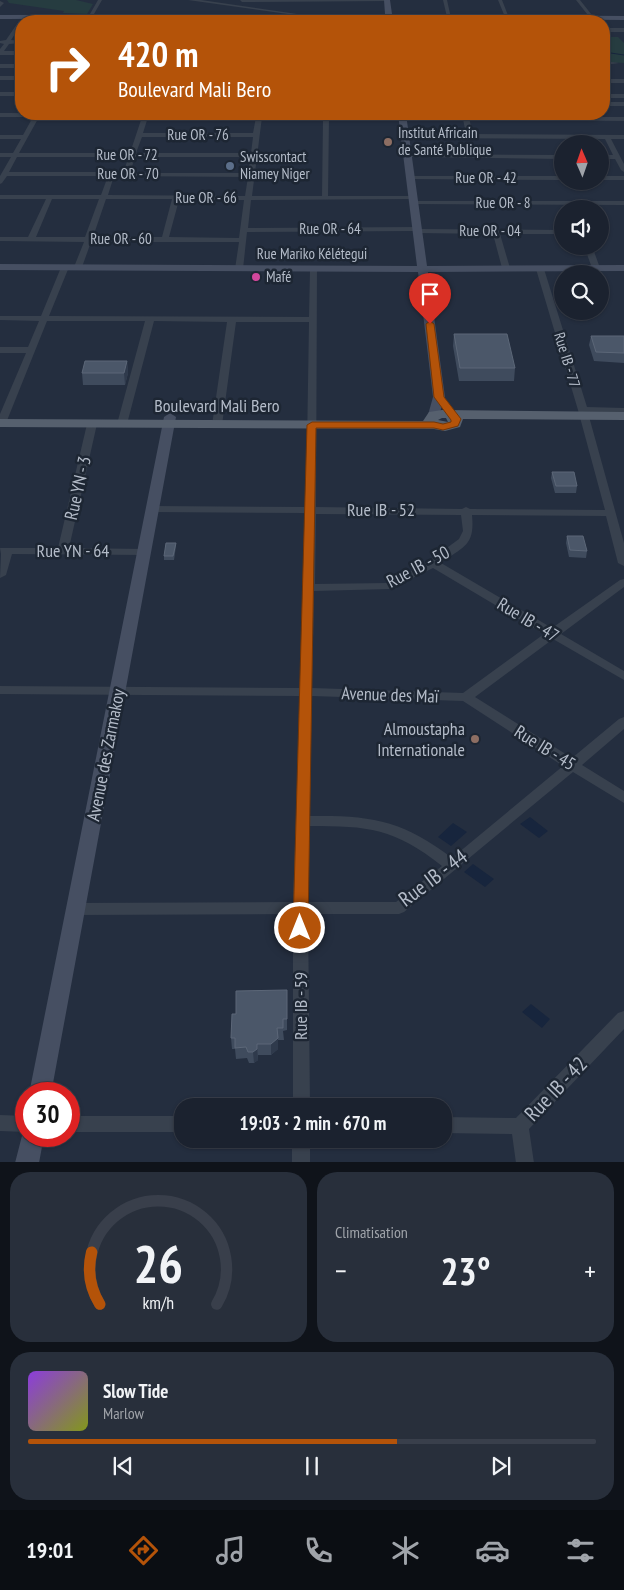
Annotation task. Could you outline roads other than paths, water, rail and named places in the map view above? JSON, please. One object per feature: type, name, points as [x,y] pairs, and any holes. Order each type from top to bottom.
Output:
[{"type":"main road","name":"Boulevard Mali Bero","points":[[1,419],[169,421],[434,420],[442,414],[453,420]]},
{"type":"main road","points":[[584,416],[624,424]]},
{"type":"main road","points":[[453,420],[624,416]]},
{"type":"main road","name":"Boulevard Mali Bero","points":[[1,419],[92,424],[123,420]]},
{"type":"street","points":[[92,15],[100,0]]},
{"type":"street","points":[[190,0],[302,15]]},
{"type":"street","points":[[241,7],[242,0],[387,0],[389,15]]},
{"type":"street","points":[[445,0],[449,15]]},
{"type":"street","points":[[500,0],[506,15]]},
{"type":"street","points":[[578,0],[590,15]]},
{"type":"street","points":[[0,17],[15,19]]},
{"type":"street","points":[[610,18],[624,18]]},
{"type":"street","points":[[610,30],[624,30]]},
{"type":"street","points":[[0,53],[15,31]]},
{"type":"street","points":[[0,42],[15,42]]},
{"type":"street","points":[[0,53],[15,53]]},
{"type":"street","points":[[610,63],[616,63]]},
{"type":"street","points":[[0,66],[15,66]]},
{"type":"street","points":[[0,78],[15,78]]},
{"type":"street","points":[[610,81],[624,81]]},
{"type":"street","points":[[0,94],[15,94]]},
{"type":"street","points":[[610,96],[624,96]]},
{"type":"street","points":[[610,104],[624,104]]},
{"type":"street","points":[[0,114],[15,114]]},
{"type":"street","points":[[610,119],[624,119]]},
{"type":"street","points":[[0,182],[34,120]]},
{"type":"street","points":[[126,174],[144,120]]},
{"type":"street","points":[[238,269],[258,120]]},
{"type":"street","points":[[325,198],[326,120]]},
{"type":"street","points":[[402,120],[439,397],[434,420]]},
{"type":"street","points":[[466,120],[470,136]]},
{"type":"street","points":[[521,120],[528,137]]},
{"type":"street","name":"Rue OR - 76","points":[[140,135],[256,135]]},
{"type":"street","points":[[404,136],[554,137]]},
{"type":"street","points":[[0,137],[25,137]]},
{"type":"street","points":[[609,137],[624,137]]},
{"type":"street","points":[[609,141],[624,170]]},
{"type":"street","name":"Rue OR - 72","points":[[0,155],[254,156]]},
{"type":"street","points":[[407,156],[554,157]]},
{"type":"street","points":[[609,157],[617,157]]},
{"type":"street","name":"Rue OR - 70","points":[[5,174],[251,175]]},
{"type":"street","points":[[78,268],[112,174]]},
{"type":"street","name":"Rue OR - 42","points":[[410,178],[554,178]]},
{"type":"street","points":[[609,178],[624,178]]},
{"type":"street","name":"Rue OR - 66","points":[[0,197],[325,198],[413,201]]},
{"type":"street","points":[[31,239],[50,197]]},
{"type":"street","points":[[165,240],[176,198]]},
{"type":"street","name":"Rue OR - 8","points":[[413,201],[554,205]]},
{"type":"street","name":"Rue OR - 8","points":[[609,205],[624,204]]},
{"type":"street","name":"Rue OR - 64","points":[[244,230],[417,230]]},
{"type":"street","name":"Rue OR - 04","points":[[417,230],[554,232]]},
{"type":"street","points":[[496,231],[506,268]]},
{"type":"street","name":"Rue OR - 60","points":[[0,239],[242,240]]},
{"type":"street","name":"Rue Mariko Kélétegui","points":[[0,267],[314,270],[554,269]]},
{"type":"street","points":[[1,419],[65,267]]},
{"type":"street","name":"Rue Mariko Kélétegui","points":[[609,268],[624,268]]},
{"type":"street","name":"Rue IB - 77","points":[[540,269],[584,416],[624,563]]},
{"type":"street","name":"Rue IB - 59","points":[[302,1098],[300,908],[309,588],[314,270]]},
{"type":"street","points":[[0,318],[313,320]]},
{"type":"street","points":[[123,420],[150,319]]},
{"type":"street","points":[[218,421],[232,319]]},
{"type":"street","points":[[0,350],[31,350]]},
{"type":"street","points":[[439,397],[453,420]]},
{"type":"street","points":[[584,416],[624,411]]},
{"type":"street","name":"Avenue des Zarmakoy","points":[[42,1082],[169,421]]},
{"type":"street","name":"Rue YN - 3","points":[[63,551],[92,424]]},
{"type":"street","name":"Rue IB - 52","points":[[153,509],[466,510],[610,513]]},
{"type":"street","name":"Rue IB - 50","points":[[309,588],[390,586],[433,564],[467,536],[466,510]]},
{"type":"street","points":[[0,575],[4,551]]},
{"type":"street","name":"Rue YN - 64","points":[[4,551],[145,552]]},
{"type":"street","name":"Rue IB - 47","points":[[433,564],[624,676]]},
{"type":"street","points":[[466,698],[624,582]]},
{"type":"street","name":"Avenue des Maï","points":[[0,690],[306,692],[466,698]]},
{"type":"street","name":"Rue IB - 45","points":[[466,698],[624,798]]},
{"type":"street","name":"Rue IB - 44","points":[[75,909],[399,908],[624,722]]},
{"type":"street","points":[[302,820],[364,823],[389,828],[422,844],[452,866]]},
{"type":"street","name":"Rue IB - 42","points":[[452,1125],[520,1126],[624,1018]]},
{"type":"street","points":[[0,1123],[15,1124]]},
{"type":"street","points":[[80,1124],[174,1124]]},
{"type":"street","points":[[520,1126],[525,1162]]},
{"type":"street","points":[[27,1162],[30,1147]]},
{"type":"street","points":[[301,1162],[302,1148]]},
{"type":"water","points":[[530,817],[548,831],[539,838],[520,824]]},
{"type":"water","points":[[453,823],[467,832],[451,846],[438,837]]},
{"type":"water","points":[[473,864],[494,879],[485,887],[464,872]]},
{"type":"water","points":[[531,1004],[550,1019],[542,1028],[522,1012]]},
{"type":"waterway","points":[[610,53],[624,55]]},
{"type":"place","name":"Institut Africain de Santé Publique","points":[[388,142]]},
{"type":"place","name":"Swisscontact Niamey Niger","points":[[230,166]]},
{"type":"place","name":"Mafé","points":[[256,277]]},
{"type":"place","name":"Almoustapha Internationale","points":[[475,739]]}]
